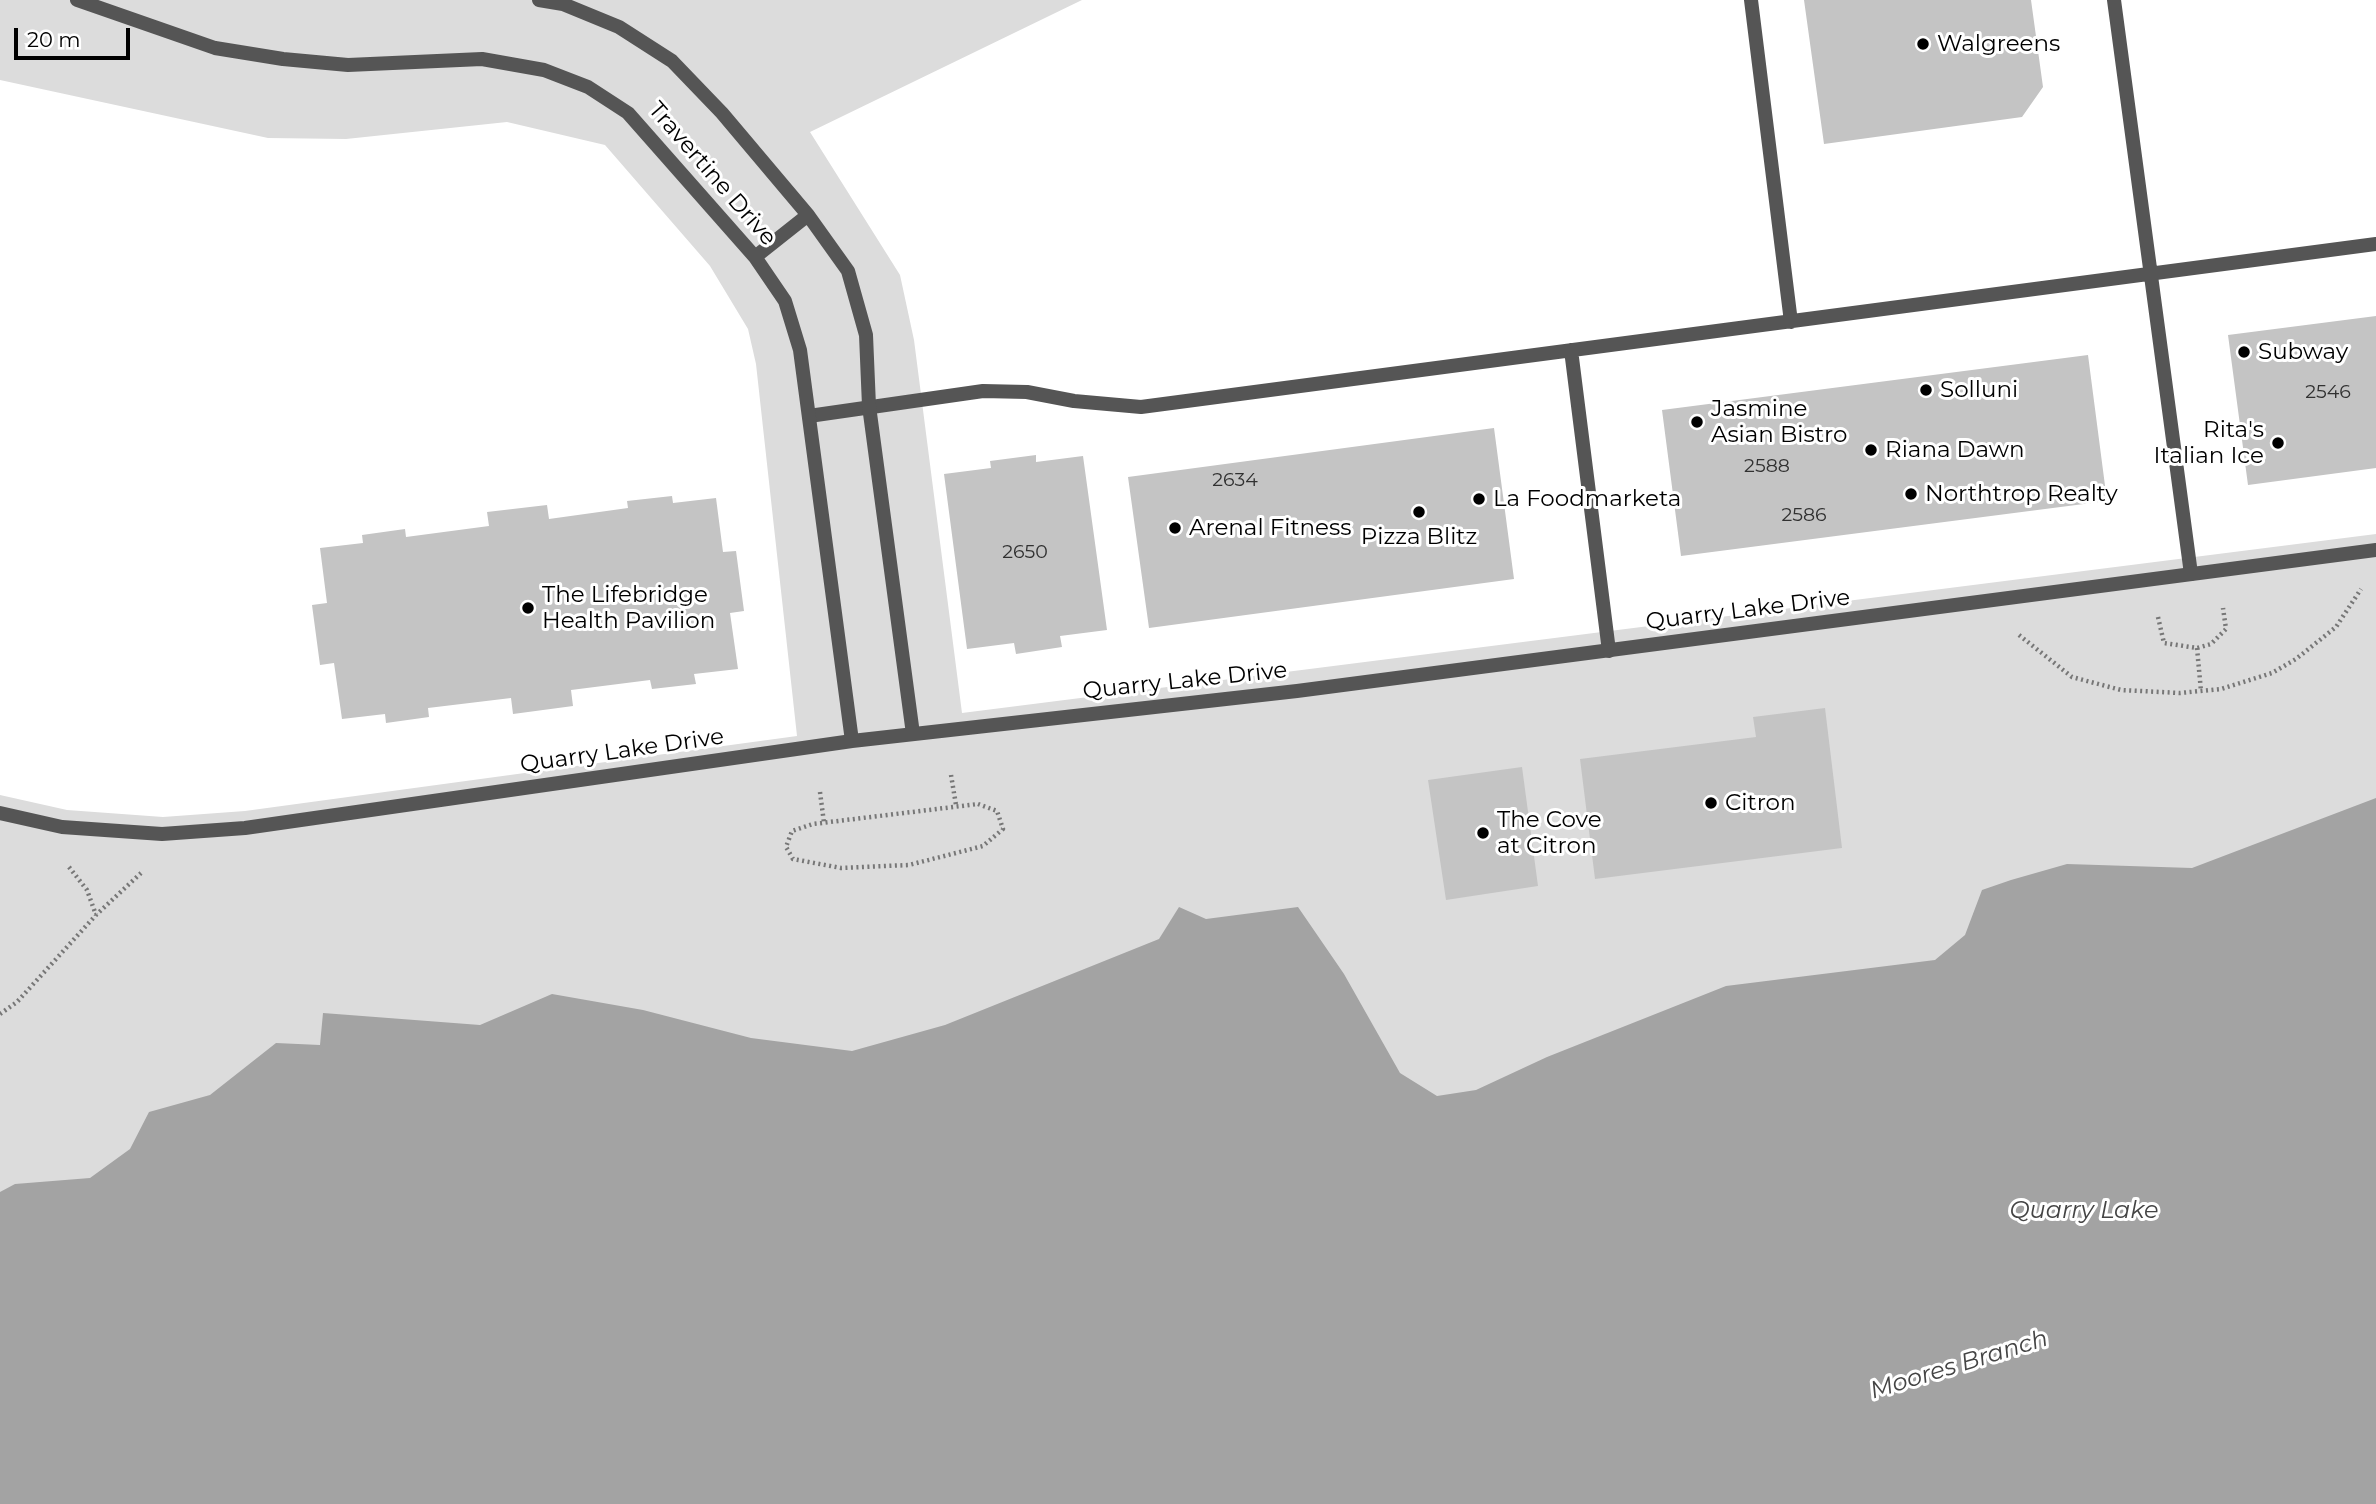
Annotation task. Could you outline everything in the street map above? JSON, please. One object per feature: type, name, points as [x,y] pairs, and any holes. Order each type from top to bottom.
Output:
[{"type":"street","name":"Travertine Drive","points":[[76,0],[215,48],[283,59],[348,65],[482,59],[544,70],[587,87],[628,113],[755,257],[785,301],[800,350],[852,741]]},
{"type":"street","name":"Travertine Drive","points":[[539,0],[563,4],[619,27],[672,61],[808,215],[848,271],[866,335],[869,407],[913,734]]},
{"type":"street","points":[[1751,0],[1791,322]]},
{"type":"street","points":[[2114,0],[2192,574]]},
{"type":"street","points":[[755,257],[808,215]]},
{"type":"street","points":[[809,416],[983,391],[1027,393],[1074,401],[1141,407],[2376,244]]},
{"type":"street","points":[[1571,350],[1609,651]]},
{"type":"street","name":"Quarry Lake Drive","points":[[0,813],[62,827],[162,834],[245,828],[852,741],[1297,691],[2376,550]]},
{"type":"path","points":[[2019,635],[2072,677],[2121,690],[2221,689],[2272,673],[2296,659],[2336,627],[2361,589]]},
{"type":"path","points":[[2158,617],[2164,643],[2197,648],[2211,644],[2226,629],[2223,608]]},
{"type":"path","points":[[2197,648],[2201,691]]},
{"type":"path","points":[[951,775],[956,805]]},
{"type":"path","points":[[820,792],[824,823]]},
{"type":"path","points":[[978,804],[997,811],[1003,829],[983,846],[909,865],[841,868],[793,859],[786,847],[792,831],[824,823],[978,804]]},
{"type":"path","points":[[69,867],[87,890],[96,915]]},
{"type":"path","points":[[0,1014],[17,1002],[96,915],[141,873]]},
{"type":"shaded area","points":[[0,0],[1082,0],[810,132],[900,275],[914,340],[962,713],[2376,534],[2376,1504],[0,1504],[0,795],[67,810],[163,817],[245,811],[797,736],[756,364],[748,329],[710,266],[605,145],[507,122],[346,139],[268,138],[0,80]]},
{"type":"water","name":"Quarry Lake","points":[[2376,798],[2376,1504],[0,1504],[0,1192],[15,1184],[90,1178],[130,1149],[149,1112],[210,1095],[276,1043],[320,1045],[323,1013],[480,1025],[552,994],[643,1010],[751,1038],[852,1051],[945,1025],[1159,939],[1179,907],[1206,919],[1298,907],[1344,974],[1400,1073],[1437,1096],[1476,1090],[1547,1057],[1726,986],[1935,960],[1965,935],[1982,890],[2011,880],[2067,864],[2192,868]]},
{"type":"building","name":"Walgreens","points":[[1804,0],[2031,0],[2043,87],[2022,117],[1824,144]]},
{"type":"building","points":[[2376,316],[2376,468],[2248,485],[2228,335]]},
{"type":"building","points":[[2088,355],[2107,501],[1681,556],[1662,410]]},
{"type":"building","points":[[1494,428],[1514,579],[1149,628],[1128,477]]},
{"type":"building","points":[[1036,455],[1036,462],[1083,456],[1107,630],[1060,636],[1062,647],[1016,654],[1014,643],[967,649],[944,474],[991,468],[990,461]]},
{"type":"building","name":"The Lifebridge Health Pavilion","points":[[672,496],[673,503],[716,498],[723,552],[736,551],[744,611],[730,613],[738,669],[694,674],[696,684],[652,689],[650,680],[571,690],[573,706],[513,714],[511,698],[428,708],[429,717],[386,723],[385,714],[342,719],[334,663],[320,665],[312,605],[327,603],[320,548],[363,543],[362,535],[405,529],[406,537],[489,526],[487,512],[547,505],[549,519],[628,508],[627,501]]},
{"type":"building","name":"Citron","points":[[1825,708],[1842,848],[1595,879],[1580,759],[1756,737],[1753,717]]},
{"type":"building","name":"The Cove at Citron","points":[[1522,767],[1538,886],[1446,900],[1428,780]]},
{"type":"place","name":"Walgreens","points":[[1923,44]]},
{"type":"place","name":"Subway","points":[[2244,352]]},
{"type":"place","name":"Solluni","points":[[1926,390]]},
{"type":"place","name":"Jasmine Asian Bistro","points":[[1697,422]]},
{"type":"place","name":"Rita's Italian Ice","points":[[2278,443]]},
{"type":"place","name":"Riana Dawn","points":[[1871,450]]},
{"type":"place","name":"Northtrop Realty","points":[[1911,494]]},
{"type":"place","name":"La Foodmarketa","points":[[1479,499]]},
{"type":"place","name":"Pizza Blitz","points":[[1419,512]]},
{"type":"place","name":"Arenal Fitness","points":[[1175,528]]},
{"type":"place","name":"The Lifebridge Health Pavilion","points":[[528,608]]},
{"type":"place","name":"Citron","points":[[1711,803]]},
{"type":"place","name":"The Cove at Citron","points":[[1483,833]]},
{"type":"water label","name":"Moores Branch","points":[[1959,1365]]}]
